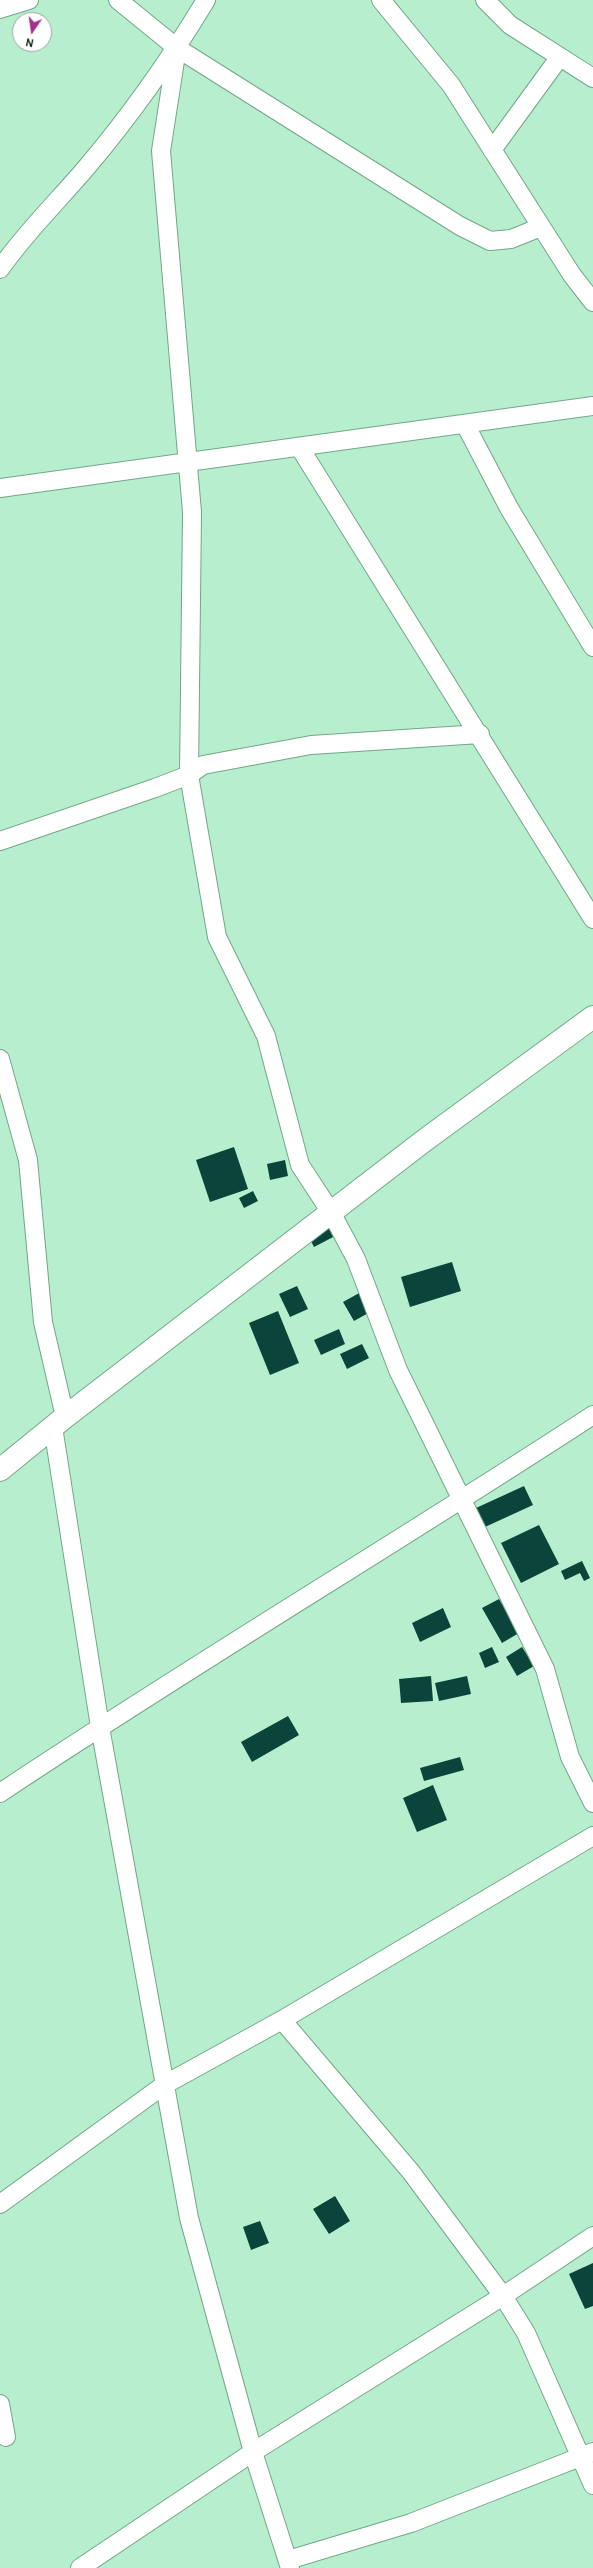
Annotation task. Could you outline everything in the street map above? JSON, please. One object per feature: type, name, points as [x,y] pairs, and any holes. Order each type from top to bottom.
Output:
[{"type":"main road","points":[[0,1470],[59,1422],[332,1214],[425,1140],[593,1017]]},
{"type":"street","points":[[0,9],[29,0]]},
{"type":"street","points":[[118,0],[177,48],[382,179],[490,241],[511,239],[541,227]]},
{"type":"street","points":[[0,270],[14,250],[87,167],[177,48],[206,0]]},
{"type":"street","points":[[381,0],[451,86],[572,275],[593,302]]},
{"type":"street","points":[[485,0],[510,25],[559,58],[593,78]]},
{"type":"street","points":[[177,48],[161,151],[192,512],[189,775],[217,937],[266,1036],[300,1165],[332,1214],[356,1259],[398,1370],[545,1669],[570,1757],[593,1803]]},
{"type":"street","points":[[492,150],[559,58]]},
{"type":"street","points":[[0,488],[300,448],[593,406]]},
{"type":"street","points":[[465,424],[509,508],[593,647]]},
{"type":"street","points":[[300,448],[480,734],[593,919]]},
{"type":"street","points":[[0,841],[189,775],[203,765],[311,745],[480,734]]},
{"type":"street","points":[[1,1067],[28,1160],[43,1322],[59,1422],[100,1727],[189,2218],[252,2452],[289,2564],[411,2523],[587,2454]]},
{"type":"street","points":[[0,1793],[100,1727],[463,1500],[593,1414]]},
{"type":"street","points":[[0,2204],[164,2085],[282,2020],[593,1836]]},
{"type":"street","points":[[282,2020],[411,2172],[504,2296],[526,2333],[587,2454],[593,2485]]},
{"type":"street","points":[[80,2568],[252,2452],[504,2296],[593,2236]]},
{"type":"street","points":[[0,2404],[6,2437]]},
{"type":"building","points":[[234,1147],[248,1189],[210,1202],[196,1160]]},
{"type":"building","points":[[285,1160],[288,1176],[270,1180],[267,1164]]},
{"type":"building","points":[[253,1191],[258,1201],[244,1208],[239,1198]]},
{"type":"building","points":[[331,1225],[337,1235],[314,1247],[309,1237]]},
{"type":"building","points":[[452,1262],[461,1291],[410,1307],[401,1277]]},
{"type":"building","points":[[297,1286],[308,1309],[290,1317],[279,1294]]},
{"type":"building","points":[[361,1292],[372,1311],[354,1321],[343,1302]]},
{"type":"building","points":[[278,1311],[299,1363],[270,1375],[249,1323]]},
{"type":"building","points":[[339,1329],[345,1344],[321,1355],[314,1340]]},
{"type":"building","points":[[362,1344],[369,1358],[347,1369],[340,1354]]},
{"type":"building","points":[[524,1486],[533,1505],[485,1527],[476,1508]]},
{"type":"building","points":[[539,1525],[559,1564],[521,1583],[501,1543]]},
{"type":"building","points":[[582,1561],[590,1578],[584,1581],[580,1573],[565,1580],[561,1571]]},
{"type":"building","points":[[499,1599],[519,1633],[502,1643],[482,1608]]},
{"type":"building","points":[[443,1608],[451,1627],[420,1642],[412,1623]]},
{"type":"building","points":[[492,1647],[499,1662],[485,1668],[479,1653]]},
{"type":"building","points":[[522,1647],[534,1666],[517,1676],[506,1657]]},
{"type":"building","points":[[431,1676],[433,1701],[401,1703],[399,1679]]},
{"type":"building","points":[[467,1676],[471,1694],[439,1701],[435,1683]]},
{"type":"building","points":[[288,1716],[299,1735],[252,1762],[241,1742]]},
{"type":"building","points":[[460,1757],[464,1770],[424,1781],[420,1768]]},
{"type":"building","points":[[433,1785],[447,1820],[417,1832],[403,1798]]},
{"type":"building","points":[[335,2196],[350,2221],[329,2234],[313,2209]]},
{"type":"building","points":[[260,2221],[269,2243],[251,2250],[243,2227]]},
{"type":"building","points":[[593,2263],[593,2306],[585,2309],[569,2274]]}]
